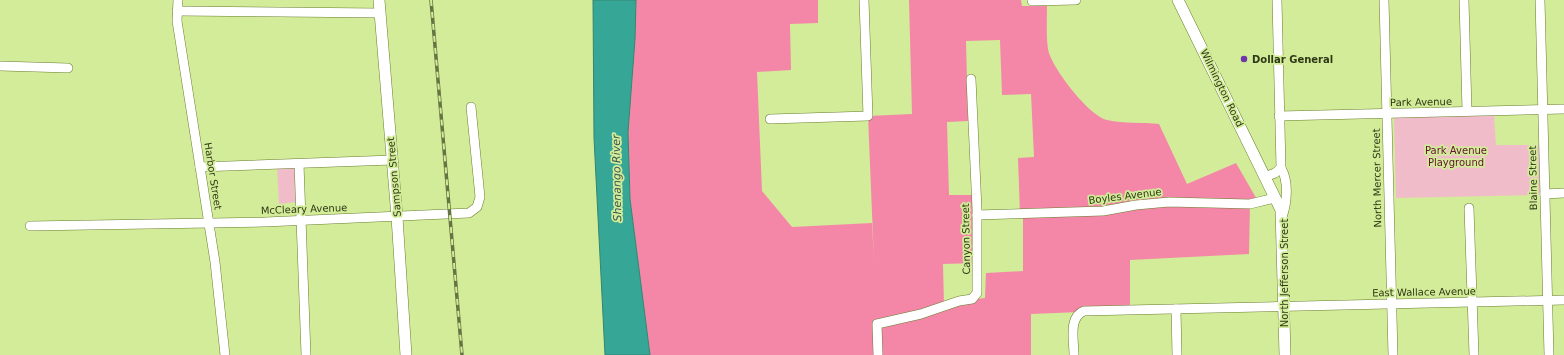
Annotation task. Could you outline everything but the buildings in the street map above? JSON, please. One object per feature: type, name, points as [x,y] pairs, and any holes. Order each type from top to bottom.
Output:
[{"type":"main road","name":"Sampson Street","points":[[379,0],[397,217],[406,355]]},
{"type":"main road","name":"Wilmington Road","points":[[1178,0],[1275,198],[1282,219]]},
{"type":"main road","name":"North Jefferson Street","points":[[1282,219],[1285,355]]},
{"type":"street","name":"Harbor Street","points":[[178,0],[177,11],[215,262],[225,355]]},
{"type":"street","points":[[770,119],[868,116],[864,0]]},
{"type":"street","points":[[1032,1],[1076,0]]},
{"type":"street","name":"North Jefferson Street","points":[[1276,0],[1281,168],[1284,173],[1286,204],[1282,219]]},
{"type":"street","name":"North Mercer Street","points":[[1384,0],[1393,355]]},
{"type":"street","points":[[1464,0],[1467,111]]},
{"type":"street","name":"Blaine Street","points":[[1540,0],[1549,355]]},
{"type":"street","points":[[177,11],[380,12]]},
{"type":"street","points":[[0,66],[68,68]]},
{"type":"street","name":"Canyon Street","points":[[878,355],[877,324],[921,314],[948,304],[974,298],[977,293],[977,215],[971,79]]},
{"type":"street","name":"McCleary Avenue","points":[[30,226],[302,221],[469,213],[477,207],[480,197],[471,107]]},
{"type":"street","name":"Park Avenue","points":[[1279,116],[1564,109]]},
{"type":"street","points":[[200,167],[392,160]]},
{"type":"street","points":[[299,164],[306,355]]},
{"type":"street","points":[[1265,177],[1275,173],[1281,168]]},
{"type":"street","points":[[1545,194],[1564,193]]},
{"type":"street","name":"Boyles Avenue","points":[[977,215],[1102,211],[1136,205],[1170,202],[1250,204],[1275,198]]},
{"type":"street","points":[[1469,208],[1474,355]]},
{"type":"street","name":"East Wallace Avenue","points":[[1074,355],[1074,321],[1077,314],[1084,311],[1564,300]]},
{"type":"street","points":[[1176,309],[1177,355]]},
{"type":"green space","name":"Park Avenue Playground","points":[[1494,115],[1496,145],[1539,145],[1540,195],[1396,198],[1394,117]]},
{"type":"green space","points":[[295,166],[297,202],[279,204],[277,167]]},
{"type":"shaded area","points":[[636,0],[818,0],[818,23],[790,24],[791,70],[757,72],[762,191],[792,227],[872,223],[874,261],[868,116],[912,114],[909,0],[1021,0],[1022,6],[1047,6],[1047,44],[1051,57],[1072,90],[1081,101],[1099,117],[1120,122],[1159,124],[1187,184],[1236,163],[1259,203],[1250,204],[1249,254],[1130,260],[1130,310],[1031,314],[1031,355],[650,355],[630,199],[628,132],[635,39]],"holes":[[[1000,40],[1002,95],[1031,94],[1034,157],[1018,158],[1020,214],[1023,214],[1023,271],[986,273],[985,298],[959,301],[944,305],[943,264],[977,263],[976,195],[949,195],[947,122],[968,121],[966,41]]]},
{"type":"water","name":"Shenango River","points":[[593,0],[636,0],[635,39],[628,132],[630,199],[650,355],[605,355],[594,138]]},
{"type":"railway","points":[[431,0],[462,355]]},
{"type":"place","name":"Dollar General","points":[[1244,59]]}]
